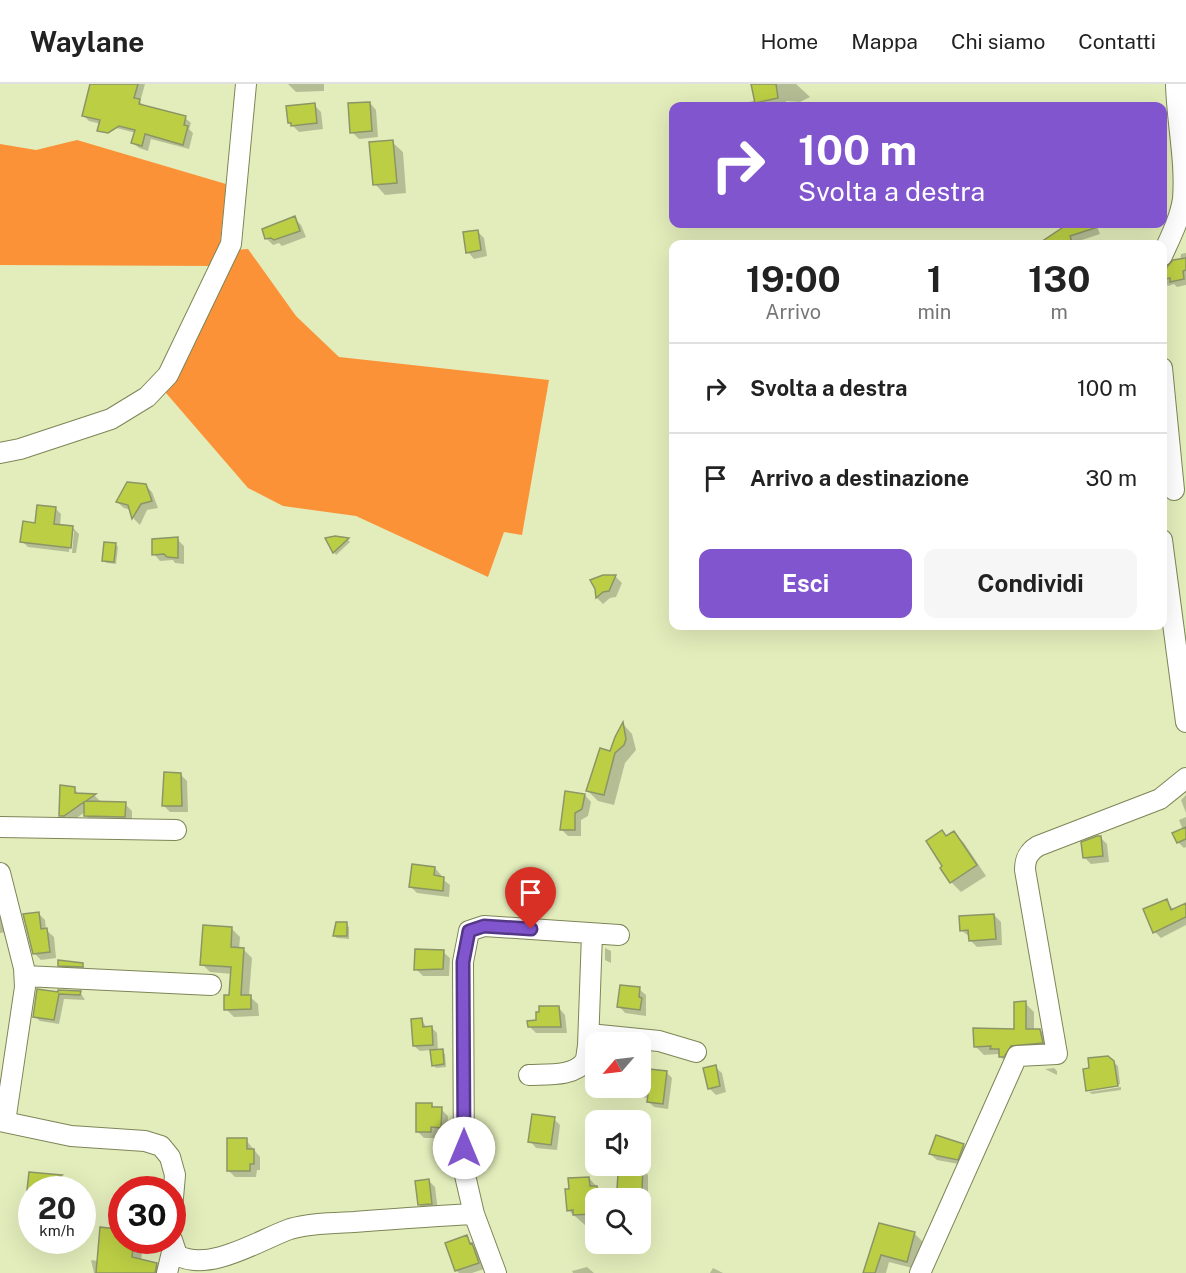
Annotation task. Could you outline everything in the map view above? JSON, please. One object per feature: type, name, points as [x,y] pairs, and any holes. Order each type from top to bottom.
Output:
[{"type":"street","points":[[0,453],[20,449],[111,418],[147,397],[168,375],[231,244],[246,84]]},
{"type":"street","points":[[1167,244],[1178,218],[1185,183],[1176,84]]},
{"type":"street","points":[[1167,420],[1174,493]]},
{"type":"street","points":[[1167,578],[1186,722]]},
{"type":"street","points":[[920,1273],[934,1237],[1017,1056],[1057,1054],[1025,870],[1030,851],[1160,799],[1186,778]]},
{"type":"street","points":[[0,827],[176,830]]},
{"type":"street","points":[[0,873],[25,976],[22,1014],[2,1122],[70,1136],[145,1141],[161,1146],[170,1157],[175,1176]]},
{"type":"street","points":[[496,1273],[474,1214],[464,1171],[463,962],[469,931],[484,926],[619,935]]},
{"type":"street","points":[[589,1032],[592,934]]},
{"type":"street","points":[[25,976],[212,985]]},
{"type":"street","points":[[651,1040],[696,1052]]},
{"type":"street","points":[[530,1075],[552,1074],[575,1069],[585,1060]]},
{"type":"street","points":[[177,1254],[186,1260],[195,1261],[241,1250],[292,1228],[474,1214]]},
{"type":"street","points":[[167,1273],[171,1254]]},
{"type":"shaded area","points":[[77,140],[226,184],[218,266],[0,265],[0,144],[36,150]]},
{"type":"shaded area","points":[[248,249],[296,316],[339,357],[549,380],[522,535],[504,532],[488,577],[356,516],[283,506],[248,488],[166,393],[234,250]]},
{"type":"building","points":[[90,84],[138,84],[134,98],[140,99],[139,104],[186,116],[184,125],[188,126],[183,145],[145,134],[142,146],[131,143],[135,130],[119,126],[108,133],[97,131],[100,120],[82,116]]},
{"type":"building","points":[[751,84],[776,84],[778,98],[755,102]]},
{"type":"building","points":[[370,102],[372,131],[350,133],[348,103]]},
{"type":"building","points":[[315,103],[317,123],[291,126],[291,123],[288,123],[286,106]]},
{"type":"building","points":[[393,140],[397,183],[373,185],[369,142]]},
{"type":"building","points":[[295,216],[300,231],[274,240],[265,239],[262,229]]},
{"type":"building","points":[[1062,228],[1095,228],[1070,236],[1071,240],[1044,240]]},
{"type":"building","points":[[478,230],[481,250],[466,253],[463,232]]},
{"type":"building","points":[[1186,258],[1186,270],[1183,271],[1184,279],[1170,282],[1170,278],[1167,279],[1167,267],[1173,260]]},
{"type":"building","points":[[127,482],[146,484],[152,501],[141,504],[132,519],[128,505],[116,502]]},
{"type":"building","points":[[37,505],[56,507],[54,524],[73,526],[71,548],[20,542],[23,521],[35,523]]},
{"type":"building","points":[[335,536],[349,538],[333,553],[325,538]]},
{"type":"building","points":[[178,537],[178,558],[167,557],[164,554],[152,555],[152,539]]},
{"type":"building","points":[[104,542],[116,543],[114,562],[102,561]]},
{"type":"building","points":[[603,575],[616,575],[609,591],[603,592],[596,598],[595,589],[590,580]]},
{"type":"building","points":[[623,722],[626,739],[624,745],[615,753],[604,795],[586,791],[600,748],[610,751]]},
{"type":"building","points":[[164,772],[181,773],[182,806],[162,806]]},
{"type":"building","points":[[60,785],[75,787],[75,793],[96,794],[86,801],[126,802],[125,817],[84,816],[84,802],[64,816],[59,816]]},
{"type":"building","points":[[565,791],[585,794],[582,809],[575,813],[575,830],[560,830]]},
{"type":"building","points":[[1186,827],[1186,839],[1177,843],[1172,833]]},
{"type":"building","points":[[942,830],[946,836],[954,831],[977,865],[950,883],[926,841]]},
{"type":"building","points":[[1101,836],[1103,856],[1083,858],[1081,842]]},
{"type":"building","points":[[412,864],[435,867],[434,875],[444,877],[443,891],[409,887]]},
{"type":"building","points":[[1167,899],[1171,910],[1186,903],[1186,917],[1153,933],[1143,909]]},
{"type":"building","points":[[39,912],[41,929],[47,928],[50,952],[33,954],[23,914]]},
{"type":"building","points":[[994,914],[996,939],[969,941],[968,930],[960,931],[959,916]]},
{"type":"building","points":[[336,922],[347,922],[347,936],[333,936]]},
{"type":"building","points":[[203,925],[232,927],[231,947],[244,948],[241,995],[251,995],[251,1009],[224,1010],[224,995],[229,995],[231,967],[200,965]]},
{"type":"building","points":[[415,949],[444,950],[443,969],[414,970]]},
{"type":"building","points":[[58,960],[83,963],[83,967],[58,966]]},
{"type":"building","points":[[620,985],[640,987],[639,997],[642,998],[640,1010],[617,1007]]},
{"type":"building","points":[[37,989],[58,992],[58,990],[81,991],[80,995],[59,994],[54,1020],[33,1017]]},
{"type":"building","points":[[1026,1001],[1026,1029],[1040,1029],[1043,1043],[1011,1046],[1004,1057],[999,1057],[999,1049],[990,1049],[991,1046],[974,1047],[973,1028],[1014,1029],[1014,1002]]},
{"type":"building","points":[[539,1006],[559,1006],[561,1027],[528,1027],[527,1021],[536,1020]]},
{"type":"building","points":[[422,1018],[423,1027],[432,1026],[433,1045],[413,1046],[411,1019]]},
{"type":"building","points":[[443,1049],[444,1064],[432,1066],[430,1050]]},
{"type":"building","points":[[1108,1056],[1114,1061],[1118,1086],[1086,1091],[1083,1069],[1089,1068],[1088,1058]]},
{"type":"building","points":[[716,1065],[720,1086],[708,1089],[703,1068]]},
{"type":"building","points":[[651,1069],[667,1071],[663,1104],[647,1102],[648,1098],[651,1098]]},
{"type":"building","points":[[416,1103],[432,1103],[432,1107],[442,1107],[441,1128],[431,1127],[431,1132],[416,1132]]},
{"type":"building","points":[[532,1114],[555,1117],[551,1145],[528,1142]]},
{"type":"building","points":[[936,1135],[964,1144],[958,1160],[929,1154]]},
{"type":"building","points":[[227,1138],[247,1138],[247,1149],[254,1149],[254,1164],[250,1164],[250,1171],[227,1171]]},
{"type":"building","points":[[29,1172],[62,1175],[60,1176],[29,1176]]},
{"type":"building","points":[[618,1176],[643,1176],[642,1188],[617,1188]]},
{"type":"building","points":[[589,1177],[590,1186],[597,1186],[597,1188],[585,1188],[585,1214],[573,1215],[573,1210],[567,1211],[565,1189],[569,1189],[568,1178]]},
{"type":"building","points":[[429,1179],[432,1204],[418,1205],[415,1181]]},
{"type":"building","points":[[879,1223],[915,1232],[907,1262],[881,1255],[875,1273],[863,1273]]},
{"type":"building","points":[[100,1227],[108,1228],[108,1254],[132,1254],[132,1257],[157,1263],[155,1273],[96,1273]]},
{"type":"building","points":[[467,1235],[479,1263],[455,1271],[445,1243]]},
{"type":"route","points":[[464,1148],[463,962],[469,931],[484,926],[531,929]]}]
